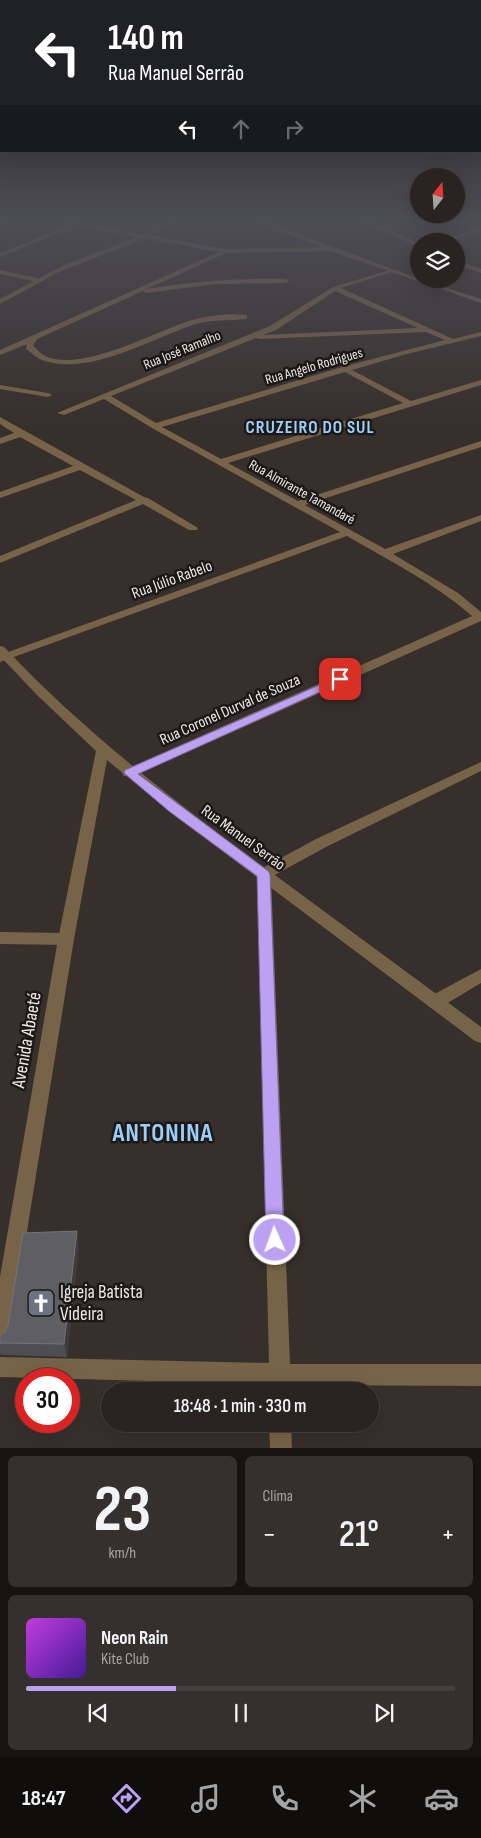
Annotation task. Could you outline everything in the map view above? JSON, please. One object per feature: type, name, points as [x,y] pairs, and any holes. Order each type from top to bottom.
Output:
[{"type":"street","points":[[0,302],[24,288]]},
{"type":"street","points":[[0,353],[143,288]]},
{"type":"street","points":[[131,293],[167,288]]},
{"type":"street","points":[[334,288],[425,330],[452,340]]},
{"type":"street","name":"Rua José Ramalho","points":[[62,413],[286,321],[334,288]]},
{"type":"street","points":[[442,288],[481,301]]},
{"type":"street","points":[[33,339],[29,347],[35,353],[42,356],[59,360],[87,360],[111,354],[202,320],[222,317],[244,317]]},
{"type":"street","points":[[249,337],[425,330]]},
{"type":"street","name":"Rua Angelo Rodrigues","points":[[155,426],[346,369],[481,334]]},
{"type":"street","points":[[346,369],[410,404]]},
{"type":"street","points":[[220,462],[481,382]]},
{"type":"street","points":[[1,388],[48,395]]},
{"type":"street","name":"Rua Almirante Tamandaré","points":[[105,396],[155,426],[385,553],[441,586],[481,617]]},
{"type":"street","points":[[0,420],[21,434],[83,466],[193,528]]},
{"type":"street","points":[[0,441],[21,434]]},
{"type":"street","points":[[297,504],[481,444]]},
{"type":"street","points":[[0,496],[83,466]]},
{"type":"street","points":[[0,560],[145,500]]},
{"type":"street","points":[[385,553],[481,518]]},
{"type":"street","name":"Rua Júlio Rabelo","points":[[2,655],[347,533]]},
{"type":"street","name":"Rua Coronel Durval de Souza","points":[[130,773],[481,617]]},
{"type":"street","name":"Rua Manuel Serrão","points":[[2,655],[103,750],[175,809],[481,1036]]},
{"type":"street","name":"Avenida Abaeté","points":[[0,1337],[66,939],[103,750]]},
{"type":"street","points":[[280,1382],[264,874],[321,843],[481,766]]},
{"type":"street","points":[[0,938],[66,939]]},
{"type":"street","points":[[436,1002],[481,975]]},
{"type":"street","points":[[0,1367],[262,1382]]},
{"type":"street","points":[[305,1382],[481,1375]]},
{"type":"street","points":[[280,1432],[281,1448]]},
{"type":"building","name":"Igreja Batista Videira","points":[[77,1231],[64,1344],[0,1343],[0,1335],[5,1332],[8,1325],[23,1233]]},
{"type":"place","name":"Igreja Batista Videira","points":[[41,1303]]},
{"type":"district","name":"CRUZEIRO DO SUL","points":[[310,427]]},
{"type":"district","name":"ANTONINA","points":[[163,1133]]},
{"type":"route","points":[[275,1240],[264,874],[175,809],[130,773],[340,679]]}]
